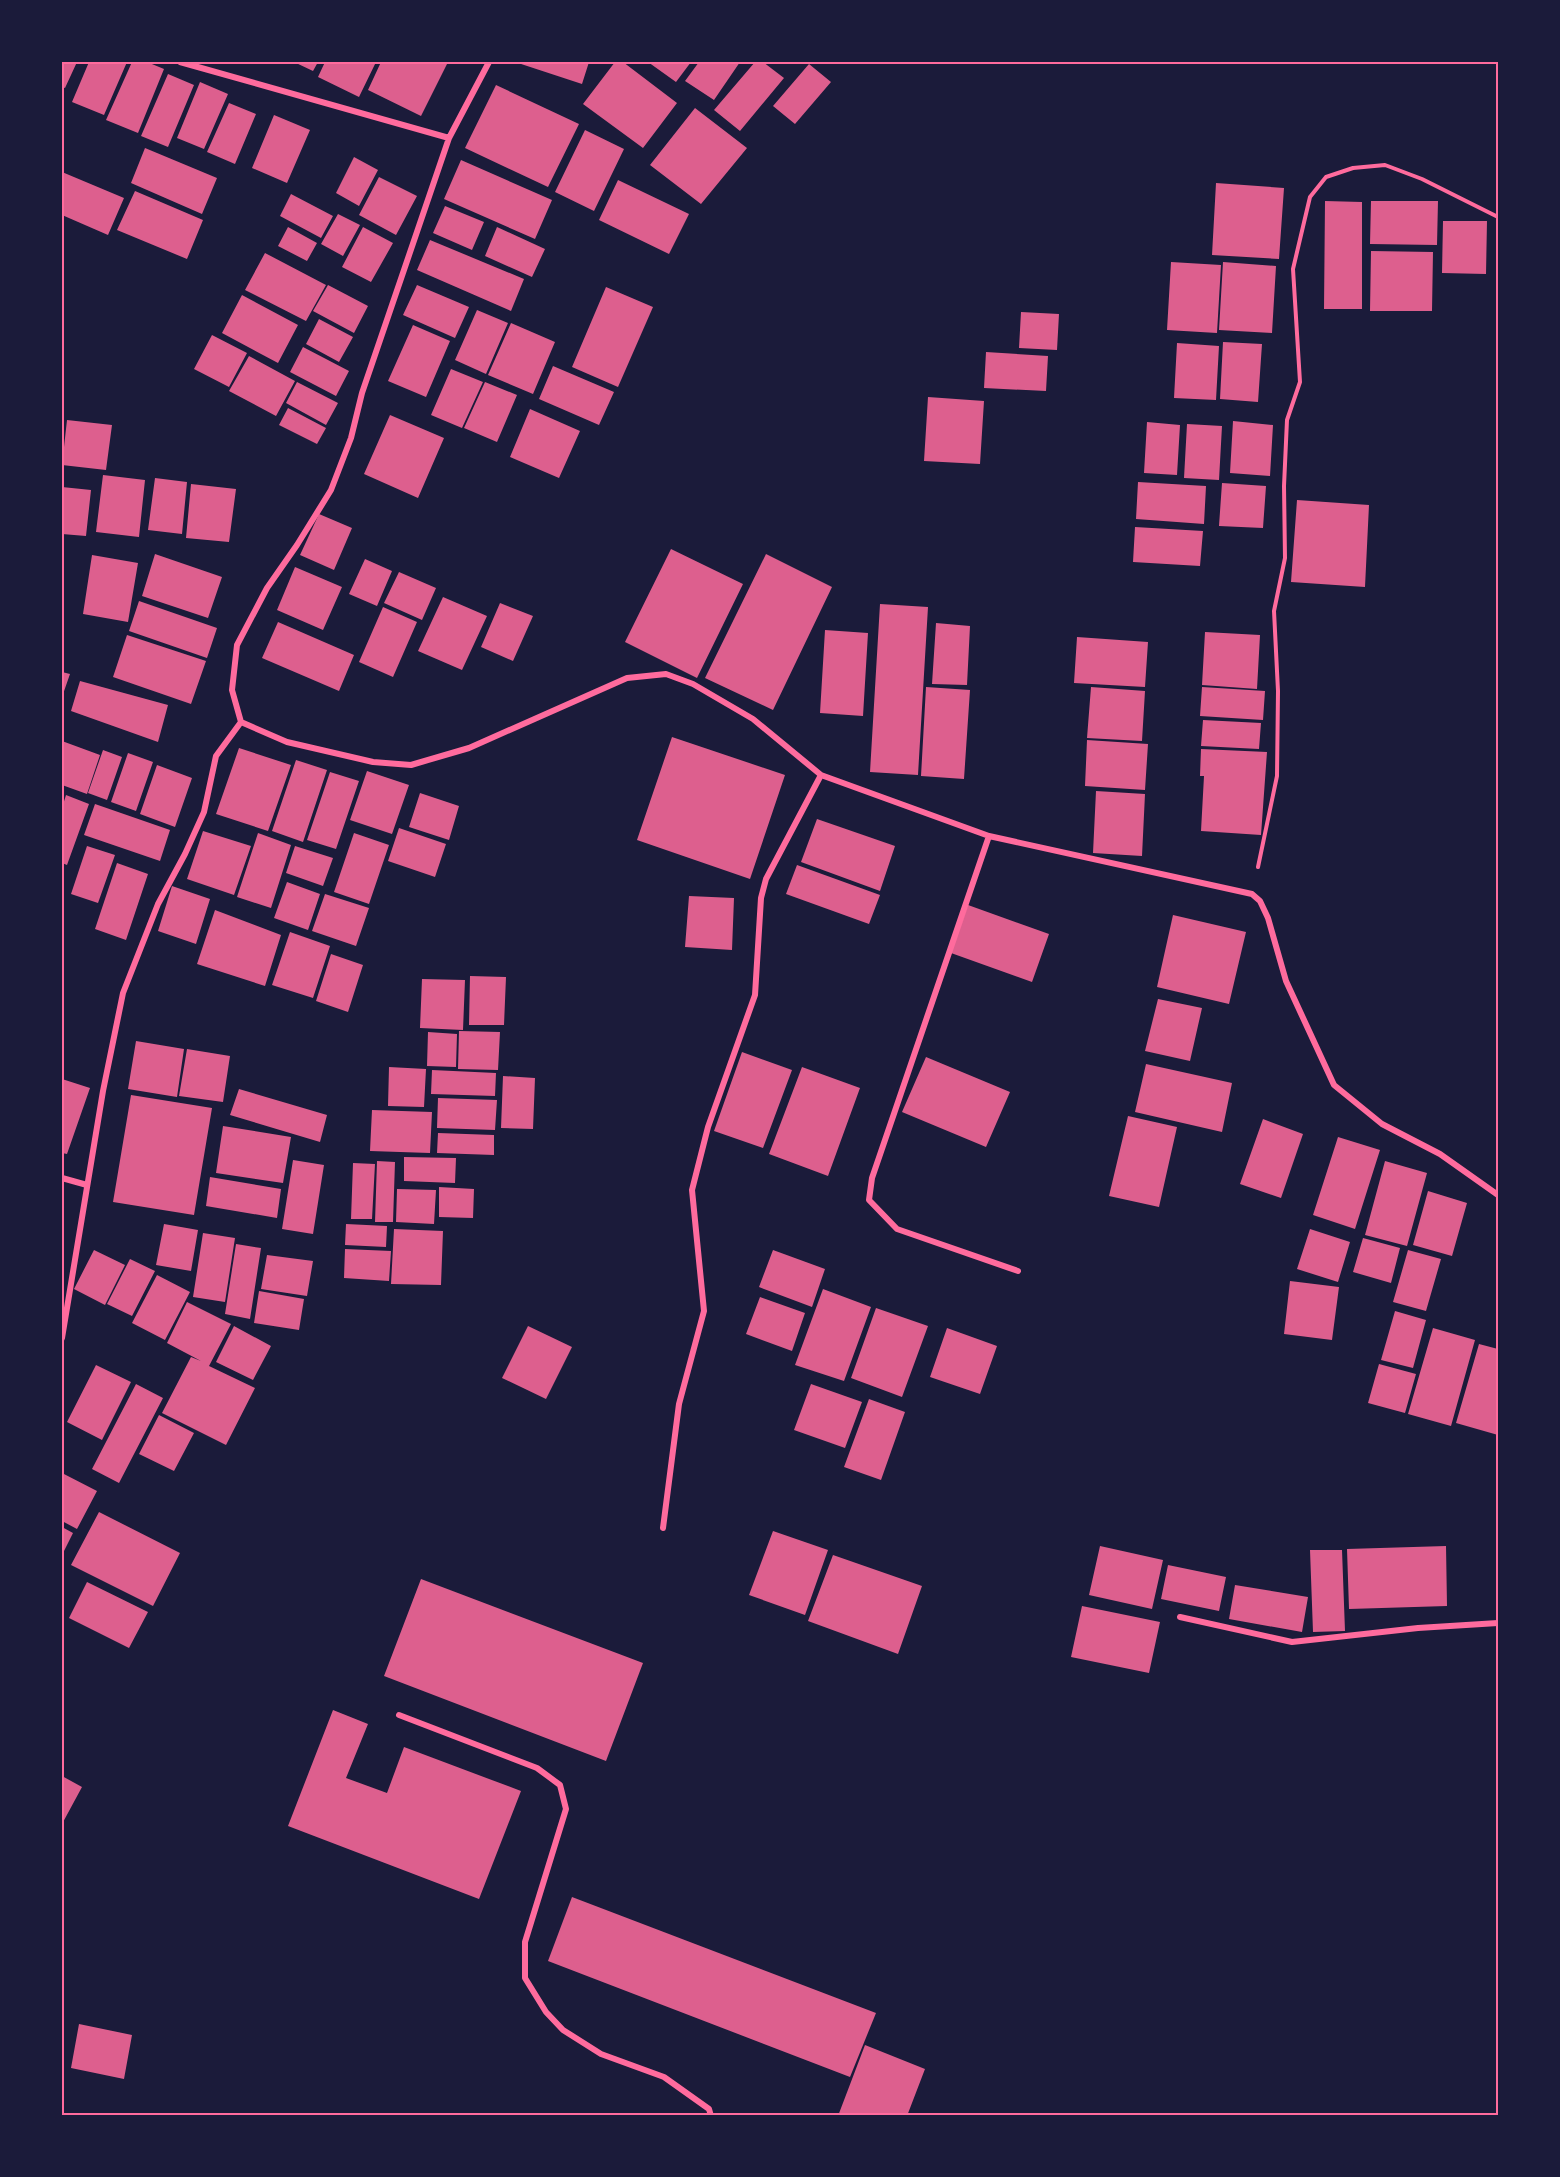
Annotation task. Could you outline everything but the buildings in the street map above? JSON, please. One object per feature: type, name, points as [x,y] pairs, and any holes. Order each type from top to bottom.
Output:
[{"type":"street","points":[[180,62],[449,138]]},
{"type":"street","points":[[241,722],[232,690],[237,645],[267,588],[331,490],[351,438],[362,393],[449,138],[489,62]]},
{"type":"street","points":[[241,722],[287,742],[373,762],[411,765],[468,748],[627,678],[666,674],[693,684],[753,719],[821,775],[989,836],[1252,894],[1260,902],[1268,918],[1286,981],[1334,1085],[1382,1124],[1440,1154],[1498,1195]]},
{"type":"street","points":[[62,1338],[103,1091],[123,993],[158,904],[204,812],[216,756],[241,722]]},
{"type":"street","points":[[663,1528],[679,1404],[704,1311],[692,1190],[712,1117],[755,996],[761,898],[766,879],[821,775]]},
{"type":"street","points":[[989,836],[872,1178],[869,1200],[897,1229],[1018,1271]]},
{"type":"street","points":[[62,1178],[87,1185]]},
{"type":"street","points":[[1180,1617],[1292,1642],[1418,1628],[1498,1623]]},
{"type":"street","points":[[399,1715],[537,1768],[560,1785],[566,1809],[525,1942],[525,1978],[546,2012],[563,2030],[601,2054],[664,2077],[709,2109],[711,2115]]},
{"type":"path","points":[[1252,894],[1277,776],[1278,690],[1274,611],[1285,558],[1284,486],[1287,420],[1300,382],[1293,269],[1310,197],[1326,177],[1353,168],[1385,165],[1422,179],[1498,217]]}]
